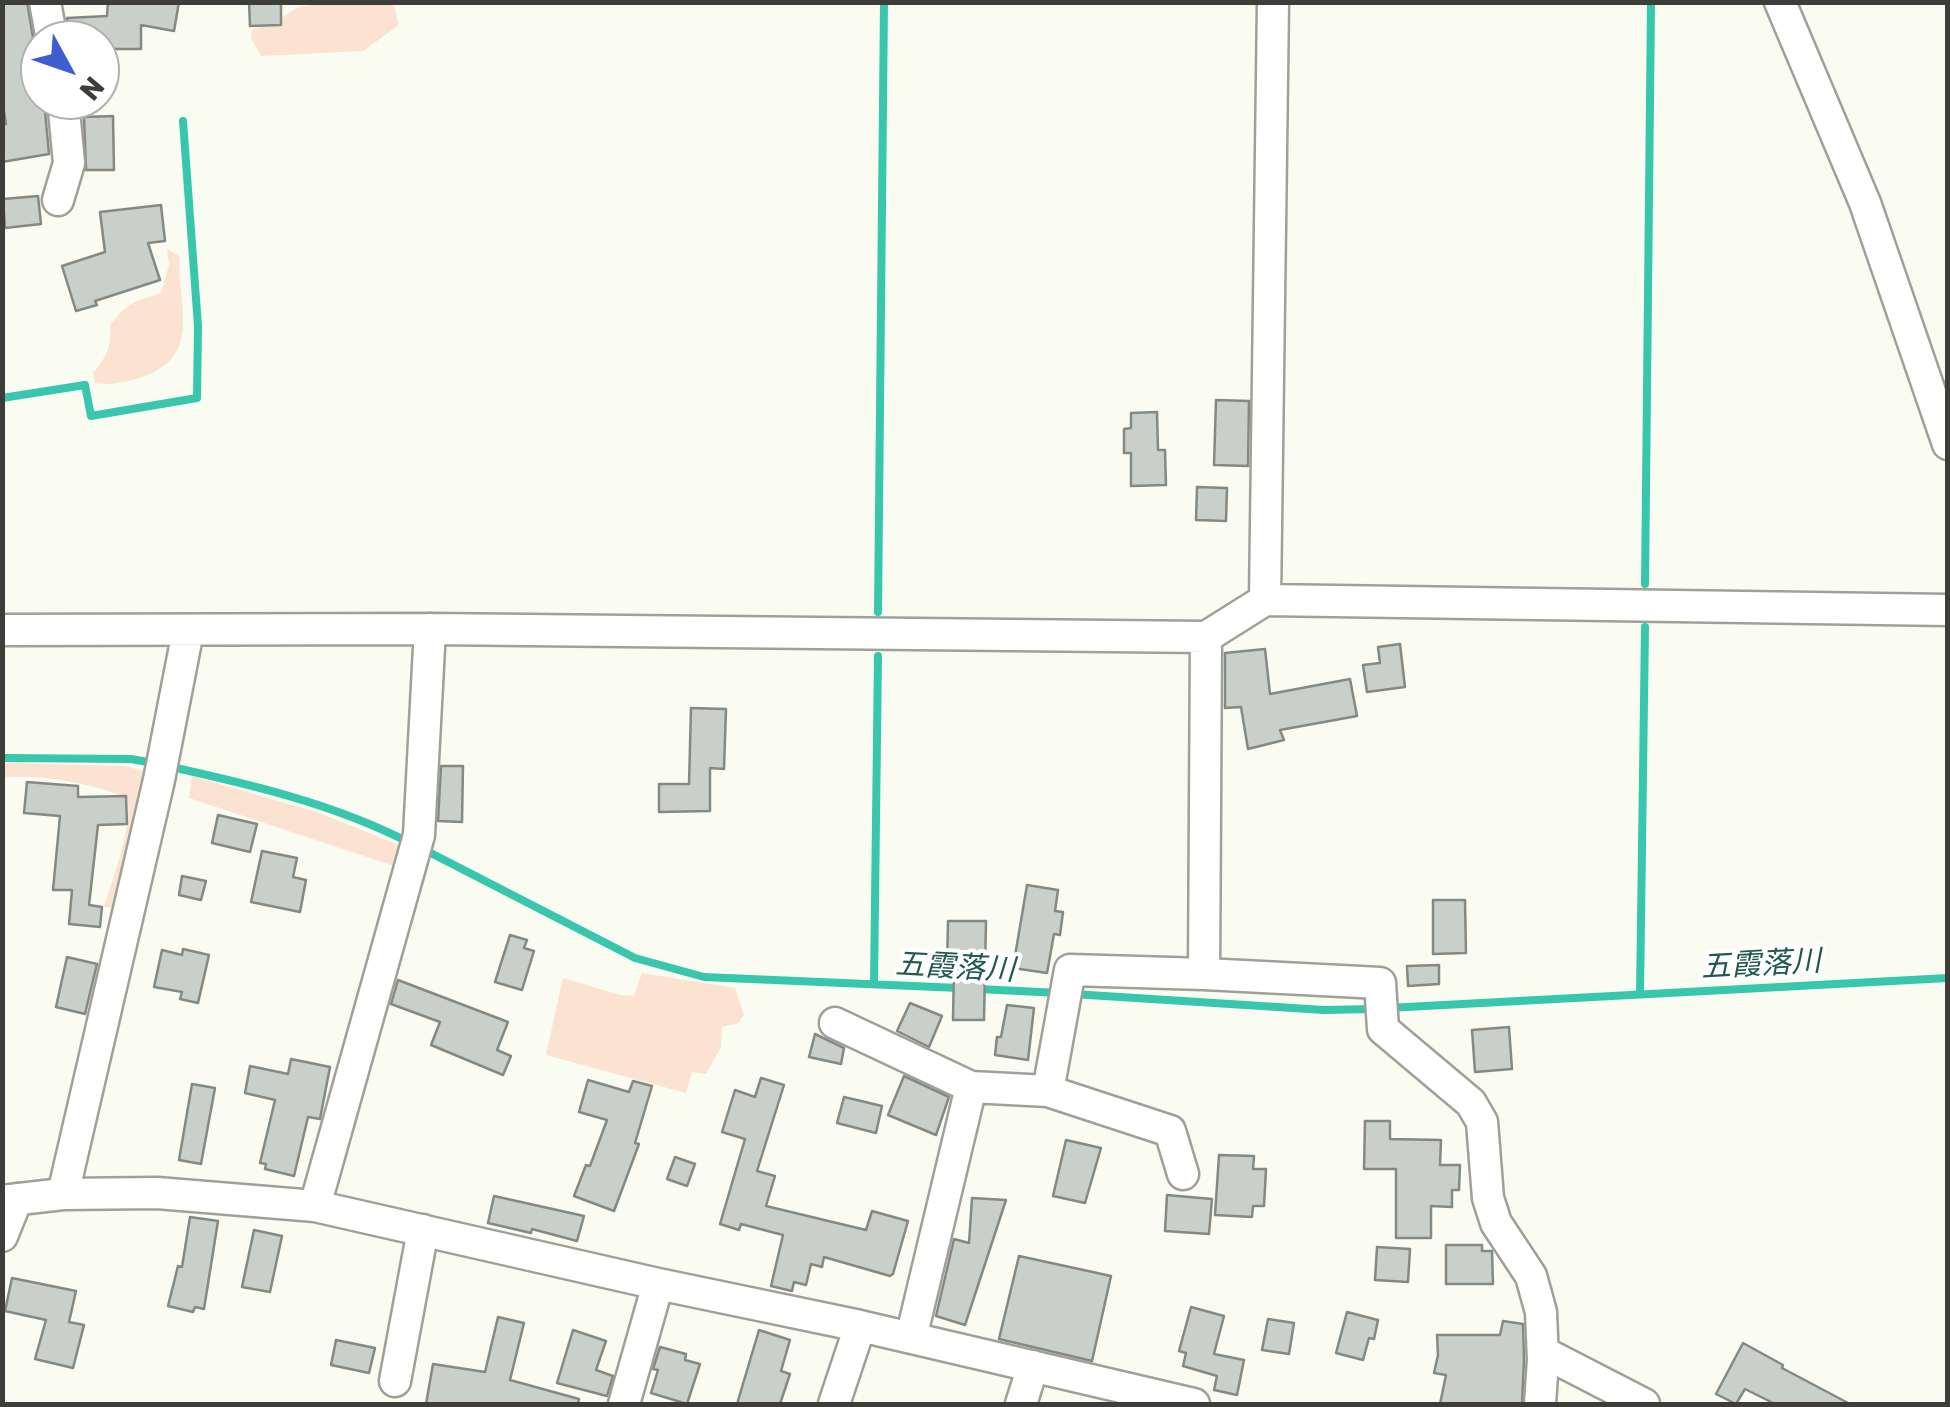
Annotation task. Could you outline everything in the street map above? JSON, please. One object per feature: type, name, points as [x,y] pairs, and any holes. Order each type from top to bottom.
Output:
[{"type":"street","points":[[1265,600],[1273,2]]},
{"type":"street","points":[[1780,2],[1865,204],[1948,444]]},
{"type":"street","points":[[58,200],[69,163],[65,120]]},
{"type":"street","points":[[2,630],[430,629],[1206,638],[1265,600],[1948,610]]},
{"type":"street","points":[[315,1206],[418,844],[430,629]]},
{"type":"street","points":[[62,1194],[162,766],[188,631]]},
{"type":"street","points":[[1204,974],[1206,638]]},
{"type":"street","points":[[1048,1091],[1070,970],[1380,983],[1383,1030],[1470,1104],[1482,1122],[1488,1198],[1496,1224],[1531,1276],[1542,1312],[1540,1404]]},
{"type":"street","points":[[835,1023],[971,1087],[1048,1091],[1170,1131],[1183,1174]]},
{"type":"street","points":[[911,1338],[971,1087]]},
{"type":"street","points":[[2,1236],[10,1200],[62,1194],[157,1193],[315,1206],[1194,1404]]},
{"type":"street","points":[[395,1381],[423,1230]]},
{"type":"street","points":[[624,1404],[658,1284]]},
{"type":"street","points":[[834,1404],[860,1326]]},
{"type":"street","points":[[1542,1352],[1644,1404]]},
{"type":"street","points":[[1021,1404],[1033,1366]]},
{"type":"shaded area","points":[[320,3],[393,3],[399,25],[363,51],[261,56],[251,38],[252,30],[277,21],[298,7]]},
{"type":"shaded area","points":[[167,249],[179,256],[183,311],[180,343],[173,357],[142,377],[95,383],[93,373],[107,350],[110,325],[132,304],[161,293],[169,265]]},
{"type":"shaded area","points":[[2,763],[125,766],[150,773],[119,908],[104,907],[126,834],[126,797],[65,781],[3,777]]},
{"type":"shaded area","points":[[192,776],[317,812],[409,849],[403,869],[189,798]]},
{"type":"shaded area","points":[[642,973],[735,988],[744,1015],[738,1023],[722,1027],[721,1047],[706,1074],[692,1072],[686,1093],[546,1055],[563,978],[634,996]]},
{"type":"building","points":[[2,2],[27,2],[30,20],[20,20],[20,120],[46,120],[49,154],[2,162],[2,125],[6,124],[2,99]]},
{"type":"building","points":[[108,2],[179,2],[174,31],[141,25],[141,49],[120,49],[120,20],[67,18],[107,16]]},
{"type":"building","points":[[249,2],[281,2],[281,25],[250,26]]},
{"type":"building","points":[[84,120],[113,120],[114,170],[86,170]]},
{"type":"building","points":[[38,196],[41,224],[5,228],[3,199]]},
{"type":"building","points":[[161,205],[165,241],[148,243],[160,280],[76,311],[62,266],[105,252],[100,212]]},
{"type":"building","points":[[1216,400],[1249,401],[1248,466],[1214,465]]},
{"type":"building","points":[[1157,412],[1158,450],[1165,450],[1166,485],[1131,486],[1131,453],[1124,453],[1124,429],[1131,428],[1131,413]]},
{"type":"building","points":[[1197,487],[1227,488],[1226,521],[1196,520]]},
{"type":"building","points":[[1400,644],[1405,687],[1367,692],[1363,665],[1380,663],[1378,647]]},
{"type":"building","points":[[1265,649],[1270,694],[1350,679],[1357,716],[1280,730],[1284,740],[1248,749],[1241,707],[1225,708],[1225,653]]},
{"type":"building","points":[[691,708],[726,709],[724,769],[710,768],[710,811],[659,812],[659,784],[689,784]]},
{"type":"building","points":[[441,766],[463,766],[462,822],[438,821]]},
{"type":"building","points":[[27,782],[78,786],[78,797],[126,796],[127,824],[98,825],[89,905],[102,907],[100,927],[69,924],[72,890],[53,890],[60,816],[24,813]]},
{"type":"building","points":[[218,815],[257,824],[250,852],[212,843]]},
{"type":"building","points":[[262,851],[297,858],[293,877],[306,880],[300,912],[251,902]]},
{"type":"building","points":[[182,876],[206,881],[201,900],[179,895]]},
{"type":"building","points":[[1027,885],[1058,890],[1055,911],[1063,912],[1060,935],[1054,934],[1047,973],[1013,968]]},
{"type":"building","points":[[1433,900],[1465,900],[1466,953],[1433,954]]},
{"type":"building","points":[[948,921],[986,921],[984,1020],[953,1020],[954,965],[947,965]]},
{"type":"building","points":[[510,935],[527,940],[524,948],[534,951],[522,990],[495,982]]},
{"type":"building","points":[[183,949],[209,955],[198,1003],[180,999],[182,992],[154,987],[162,950],[182,955]]},
{"type":"building","points":[[67,957],[97,964],[85,1014],[56,1007]]},
{"type":"building","points":[[1439,965],[1439,984],[1408,986],[1407,966]]},
{"type":"building","points":[[398,980],[508,1022],[497,1050],[511,1056],[503,1075],[431,1045],[440,1022],[391,1004]]},
{"type":"building","points":[[910,1003],[942,1016],[929,1047],[897,1031]]},
{"type":"building","points":[[1007,1005],[1034,1008],[1028,1060],[995,1055]]},
{"type":"building","points":[[1509,1027],[1512,1069],[1475,1072],[1472,1030]]},
{"type":"building","points":[[815,1034],[844,1048],[841,1064],[809,1057]]},
{"type":"building","points":[[291,1059],[330,1067],[320,1119],[308,1117],[294,1176],[265,1169],[266,1164],[260,1163],[275,1100],[245,1093],[250,1066],[288,1074]]},
{"type":"building","points":[[904,1076],[949,1097],[936,1135],[888,1115]]},
{"type":"building","points":[[761,1078],[784,1085],[757,1171],[775,1176],[766,1206],[866,1230],[872,1211],[908,1221],[890,1276],[824,1257],[822,1267],[811,1264],[806,1285],[794,1282],[792,1291],[771,1286],[783,1235],[741,1224],[739,1230],[720,1224],[745,1139],[722,1132],[735,1090],[755,1097]]},
{"type":"building","points":[[588,1080],[629,1092],[633,1081],[652,1086],[635,1143],[639,1144],[614,1211],[574,1196],[607,1120],[579,1112]]},
{"type":"building","points":[[192,1084],[215,1088],[201,1164],[179,1160]]},
{"type":"building","points":[[844,1097],[882,1106],[876,1133],[837,1123]]},
{"type":"building","points":[[1365,1121],[1390,1121],[1390,1139],[1441,1140],[1440,1165],[1460,1165],[1459,1190],[1452,1190],[1452,1207],[1431,1206],[1431,1238],[1396,1238],[1396,1169],[1364,1169]]},
{"type":"building","points":[[1066,1140],[1101,1148],[1085,1203],[1053,1196]]},
{"type":"building","points":[[1219,1155],[1254,1156],[1253,1169],[1266,1169],[1264,1206],[1253,1206],[1252,1217],[1215,1215]]},
{"type":"building","points":[[675,1157],[695,1164],[687,1186],[667,1179]]},
{"type":"building","points":[[1167,1195],[1212,1199],[1209,1234],[1165,1231]]},
{"type":"building","points":[[494,1196],[584,1216],[577,1241],[488,1223]]},
{"type":"building","points":[[972,1198],[1006,1200],[965,1325],[936,1316],[954,1239],[969,1243]]},
{"type":"building","points":[[190,1217],[218,1221],[204,1309],[195,1307],[193,1312],[168,1306],[178,1266],[182,1267]]},
{"type":"building","points":[[254,1230],[282,1236],[270,1292],[242,1287]]},
{"type":"building","points":[[1446,1245],[1482,1245],[1482,1251],[1492,1251],[1493,1284],[1446,1284]]},
{"type":"building","points":[[1377,1247],[1410,1249],[1408,1282],[1375,1280]]},
{"type":"building","points":[[1019,1256],[1111,1276],[1092,1361],[999,1339]]},
{"type":"building","points":[[12,1278],[76,1291],[69,1322],[84,1325],[73,1368],[35,1359],[46,1320],[5,1311]]},
{"type":"building","points":[[1191,1307],[1224,1316],[1214,1354],[1244,1360],[1237,1395],[1214,1390],[1217,1376],[1183,1366],[1186,1353],[1179,1351]]},
{"type":"building","points":[[1347,1312],[1378,1320],[1363,1360],[1336,1353]]},
{"type":"building","points":[[498,1317],[524,1323],[510,1380],[579,1399],[578,1404],[426,1404],[433,1364],[485,1372]]},
{"type":"building","points":[[1268,1319],[1294,1323],[1289,1354],[1262,1350]]},
{"type":"building","points":[[1503,1321],[1523,1324],[1522,1404],[1440,1404],[1446,1375],[1434,1373],[1437,1335],[1500,1335]]},
{"type":"building","points":[[573,1330],[606,1341],[596,1370],[613,1376],[607,1396],[557,1383]]},
{"type":"building","points":[[759,1330],[790,1340],[781,1371],[790,1374],[780,1404],[737,1404]]},
{"type":"building","points":[[336,1340],[375,1348],[369,1373],[331,1365]]},
{"type":"building","points":[[1743,1343],[1850,1404],[1775,1404],[1745,1389],[1736,1404],[1716,1394]]},
{"type":"building","points":[[660,1347],[686,1354],[685,1360],[700,1364],[687,1404],[651,1393]]},
{"type":"waterway","points":[[878,612],[884,2]]},
{"type":"waterway","points":[[1645,584],[1651,2]]},
{"type":"waterway","points":[[2,398],[85,385],[91,416],[197,398],[198,326],[183,121]]},
{"type":"waterway","points":[[1640,994],[1645,627]]},
{"type":"waterway","points":[[874,984],[878,656]]},
{"type":"waterway","name":"五霞落川","points":[[2,758],[131,759],[153,763]]},
{"type":"waterway","name":"五霞落川","points":[[167,766],[322,806],[410,843]]},
{"type":"waterway","name":"五霞落川","points":[[423,849],[635,958],[704,977],[959,988]]},
{"type":"waterway","name":"五霞落川","points":[[1388,1008],[1948,978]]},
{"type":"waterway","name":"五霞落川","points":[[978,989],[1059,993]]},
{"type":"waterway","name":"五霞落川","points":[[1073,994],[1324,1010],[1374,1009]]}]
